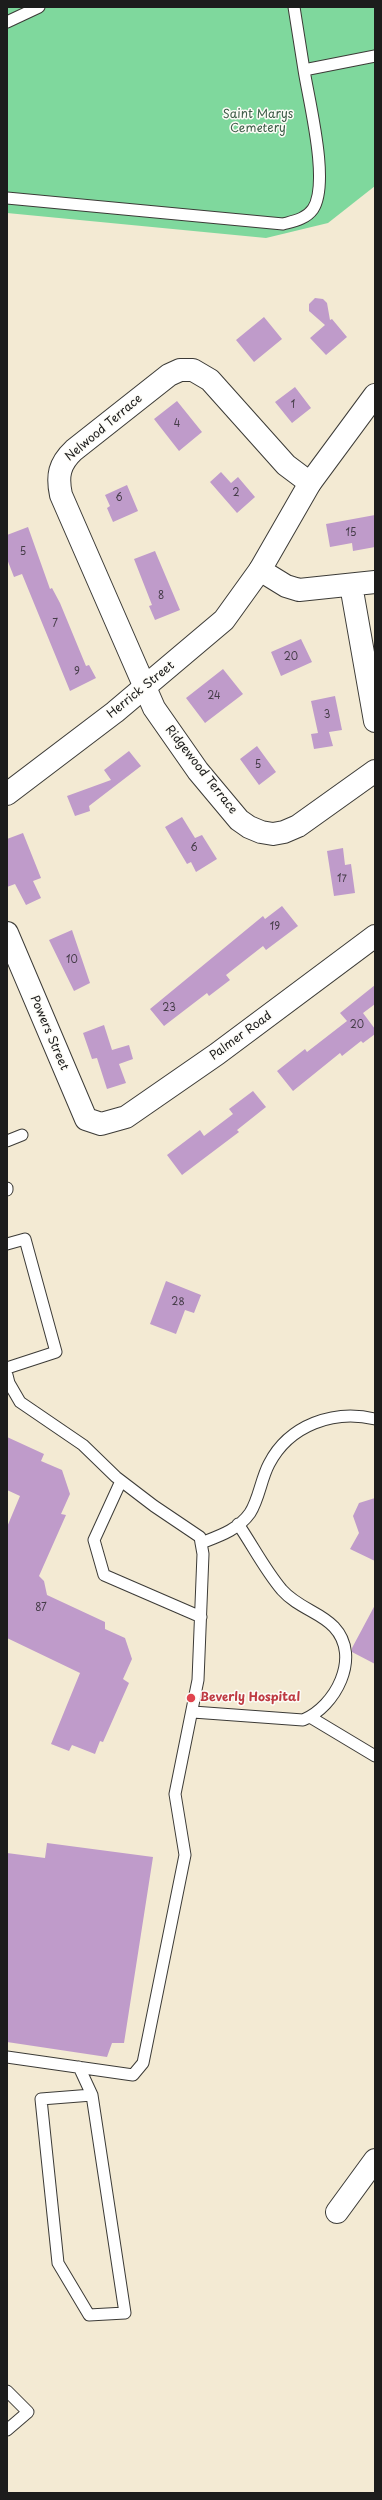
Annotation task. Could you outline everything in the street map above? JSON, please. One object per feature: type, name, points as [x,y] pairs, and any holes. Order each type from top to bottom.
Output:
[{"type":"street","name":"Nelwood Terrace","points":[[145,687],[61,495],[59,472],[66,457],[169,375],[180,370],[193,370],[210,380],[286,465],[310,483]]},
{"type":"street","name":"Herrick Street","points":[[7,794],[145,687],[224,620],[260,570],[310,483],[375,395]]},
{"type":"street","points":[[260,570],[286,586],[300,590],[375,582]]},
{"type":"street","points":[[351,585],[375,721]]},
{"type":"street","name":"Ridgewood Terrace","points":[[145,687],[154,708],[198,771],[239,820],[261,832],[273,834],[284,832],[298,826],[375,771]]},
{"type":"street","name":"Powers Street","points":[[7,933],[86,1119],[101,1124]]},
{"type":"street","name":"Palmer Road","points":[[101,1124],[126,1117],[211,1059],[375,936]]},
{"type":"street","points":[[338,2212],[375,2160]]},
{"type":"lane","points":[[7,22],[39,7]]},
{"type":"lane","points":[[7,198],[276,223],[302,219],[312,210],[320,194],[319,166],[294,7]]},
{"type":"lane","points":[[304,70],[375,56]]},
{"type":"lane","points":[[7,1141],[22,1135]]},
{"type":"lane","points":[[7,1244],[25,1239],[56,1352],[7,1368]]},
{"type":"lane","points":[[7,1374],[9,1383],[20,1402],[83,1445],[121,1481],[200,1537],[203,1554],[198,1680],[193,1712],[175,1794],[185,1855],[142,2063],[133,2075],[7,2056]]},
{"type":"lane","points":[[201,1543],[229,1533],[250,1513],[269,1464],[284,1441],[306,1426],[330,1418],[357,1415],[375,1419]]},
{"type":"lane","points":[[121,1481],[94,1540],[104,1575],[201,1618]]},
{"type":"lane","points":[[193,1712],[296,1720],[310,1717],[333,1697],[346,1671],[342,1644],[334,1628],[302,1608],[283,1591],[268,1572],[238,1524]]},
{"type":"lane","points":[[310,1717],[375,1756]]},
{"type":"lane","points":[[79,2067],[92,2095],[125,2314],[89,2315],[58,2264],[41,2099],[92,2095]]},
{"type":"lane","points":[[7,2391],[28,2412],[7,2430]]},
{"type":"green space","name":"Saint Marys Cemetery","points":[[7,7],[375,7],[375,186],[328,223],[266,238],[7,213]]},
{"type":"building","points":[[315,298],[323,299],[327,303],[330,320],[332,319],[347,337],[326,355],[310,338],[325,325],[309,311],[309,304]]},
{"type":"building","points":[[264,317],[282,339],[254,362],[236,340]]},
{"type":"building","points":[[295,387],[311,408],[292,423],[275,402]]},
{"type":"building","points":[[177,401],[202,432],[179,451],[154,419]]},
{"type":"building","points":[[221,472],[231,483],[238,477],[255,497],[237,513],[210,482]]},
{"type":"building","points":[[127,485],[138,511],[113,522],[107,508],[110,506],[105,495]]},
{"type":"building","points":[[375,515],[375,547],[353,551],[352,543],[330,547],[326,524]]},
{"type":"building","points":[[28,527],[50,589],[52,588],[60,603],[86,666],[89,665],[96,678],[70,691],[22,574],[14,577],[7,559],[7,535]]},
{"type":"building","points":[[155,551],[180,610],[155,620],[149,606],[152,605],[134,559]]},
{"type":"building","points":[[301,639],[312,662],[281,676],[271,652]]},
{"type":"building","points":[[223,669],[243,694],[205,723],[186,698]]},
{"type":"building","points":[[335,696],[342,730],[329,732],[333,746],[314,749],[311,734],[318,733],[311,701]]},
{"type":"building","points":[[257,746],[276,772],[259,785],[240,759]]},
{"type":"building","points":[[129,751],[141,766],[89,806],[90,811],[75,816],[67,796],[111,780],[104,770]]},
{"type":"building","points":[[182,817],[195,838],[202,835],[217,859],[196,872],[191,862],[187,864],[165,827]]},
{"type":"building","points":[[23,833],[41,878],[33,881],[41,898],[26,905],[15,884],[7,887],[7,839]]},
{"type":"building","points":[[343,848],[345,865],[351,864],[355,893],[334,896],[327,851]]},
{"type":"building","points":[[282,906],[298,926],[266,950],[263,946],[226,975],[230,980],[209,996],[207,993],[164,1026],[150,1009],[263,916],[265,919]]},
{"type":"building","points":[[72,930],[90,983],[74,991],[49,940]]},
{"type":"building","points":[[375,985],[375,1004],[363,1013],[375,1029],[375,1034],[363,1043],[361,1041],[342,1056],[340,1053],[293,1091],[277,1071],[305,1049],[307,1052],[347,1021],[340,1013]]},
{"type":"building","points":[[104,1025],[112,1050],[129,1045],[133,1059],[119,1064],[126,1083],[107,1089],[97,1058],[92,1059],[83,1033]]},
{"type":"building","points":[[253,1091],[266,1107],[237,1130],[239,1132],[182,1175],[167,1155],[200,1130],[204,1136],[233,1114],[229,1109]]},
{"type":"building","points":[[166,1281],[201,1295],[194,1313],[185,1310],[176,1334],[150,1324]]},
{"type":"building","points":[[7,1437],[44,1454],[41,1461],[62,1470],[70,1494],[61,1514],[66,1515],[39,1576],[44,1581],[47,1595],[105,1622],[105,1629],[125,1638],[132,1659],[123,1679],[129,1683],[103,1742],[100,1741],[95,1754],[72,1745],[69,1751],[51,1744],[80,1673],[7,1638],[7,1527],[20,1496],[7,1490]]},
{"type":"building","points":[[375,1498],[375,1561],[350,1549],[359,1533],[353,1516],[359,1503]]},
{"type":"building","points":[[375,1605],[375,1664],[352,1652],[352,1648]]},
{"type":"building","points":[[47,1843],[153,1857],[124,2043],[112,2043],[107,2057],[7,2042],[7,1853],[45,1858]]},
{"type":"place","name":"Beverly Hospital","points":[[191,1698]]}]
